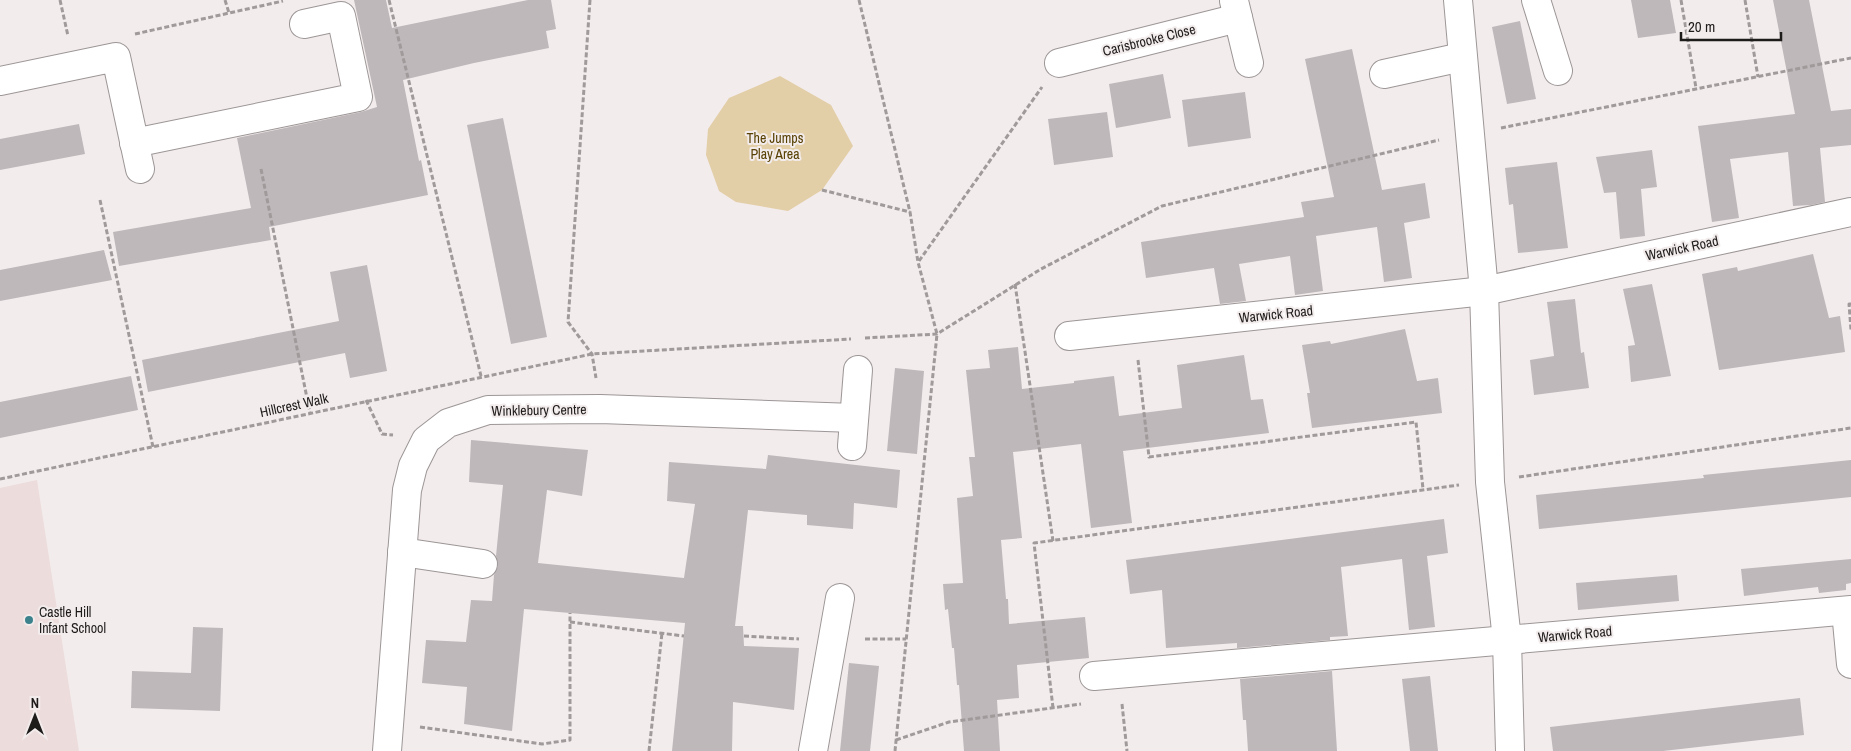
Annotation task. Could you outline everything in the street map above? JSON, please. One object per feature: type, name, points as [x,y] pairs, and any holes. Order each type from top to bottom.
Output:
[{"type":"street","points":[[1458,0],[1484,291],[1490,482],[1507,640],[1510,751]]},
{"type":"street","points":[[1536,0],[1558,70]]},
{"type":"street","name":"Carisbrooke Close","points":[[1059,63],[1236,9],[1249,63]]},
{"type":"street","points":[[0,81],[121,46],[137,156],[358,97],[341,16],[304,24]]},
{"type":"street","points":[[1384,74],[1462,57]]},
{"type":"street","name":"Warwick Road","points":[[1069,336],[1484,291],[1851,212]]},
{"type":"street","points":[[852,446],[858,370]]},
{"type":"street","name":"Winklebury Centre","points":[[387,751],[407,490],[413,466],[426,440],[448,423],[488,410],[600,409],[854,418]]},
{"type":"street","points":[[402,552],[483,564]]},
{"type":"street","points":[[813,751],[840,598]]},
{"type":"street","points":[[1848,610],[1851,664]]},
{"type":"street","name":"Warwick Road","points":[[1094,676],[1848,610]]},
{"type":"path","points":[[60,0],[68,38]]},
{"type":"path","points":[[225,0],[229,13]]},
{"type":"path","points":[[121,46],[229,13],[288,0]]},
{"type":"path","points":[[389,0],[481,376]]},
{"type":"path","points":[[590,0],[568,322],[592,354],[600,409]]},
{"type":"path","points":[[859,0],[910,212],[918,262],[937,334],[895,751]]},
{"type":"path","points":[[1681,0],[1696,88]]},
{"type":"path","points":[[1745,0],[1758,77]]},
{"type":"path","points":[[1498,129],[1851,58]]},
{"type":"path","points":[[918,262],[1059,63]]},
{"type":"path","points":[[937,334],[1015,284],[1162,206],[1442,139]]},
{"type":"path","points":[[261,169],[310,413]]},
{"type":"path","points":[[822,190],[910,212]]},
{"type":"path","points":[[100,200],[153,446]]},
{"type":"path","points":[[1015,284],[1053,540]]},
{"type":"path","points":[[1851,304],[1849,304],[1851,330]]},
{"type":"path","name":"Hillcrest Walk","points":[[0,479],[366,400],[592,354],[937,334]]},
{"type":"path","points":[[1138,356],[1148,456],[1416,422],[1424,489]]},
{"type":"path","points":[[366,400],[382,434],[426,440]]},
{"type":"path","points":[[1053,708],[1034,543],[1424,489],[1490,482],[1851,428]]},
{"type":"path","points":[[390,723],[542,744],[570,740],[570,613]]},
{"type":"path","points":[[570,622],[684,636]]},
{"type":"path","points":[[648,751],[662,633]]},
{"type":"path","points":[[744,636],[799,639]]},
{"type":"path","points":[[861,640],[906,639]]},
{"type":"path","points":[[1122,698],[1128,751]]},
{"type":"path","points":[[896,740],[949,722],[1082,704]]},
{"type":"shaded area","name":"Castle Hill Infant School","points":[[37,480],[79,751],[0,751],[0,488]]},
{"type":"green space","name":"The Jumps Play Area","points":[[780,76],[831,105],[853,146],[822,190],[788,211],[736,202],[719,191],[706,155],[708,129],[729,98]]},
{"type":"building","points":[[354,0],[386,0],[392,28],[528,0],[551,0],[556,29],[546,31],[549,48],[403,80],[419,161],[421,160],[428,195],[269,227],[271,240],[119,266],[113,232],[251,208],[237,138],[377,107]]},
{"type":"building","points":[[1631,0],[1670,0],[1676,33],[1638,38]]},
{"type":"building","points":[[1773,0],[1809,0],[1831,111],[1851,109],[1851,145],[1820,148],[1825,202],[1811,205],[1793,206],[1788,152],[1730,159],[1739,218],[1712,222],[1698,126],[1795,114]]},
{"type":"building","points":[[1520,21],[1536,99],[1507,104],[1492,27]]},
{"type":"building","points":[[1352,49],[1382,190],[1425,183],[1430,218],[1404,223],[1412,278],[1384,282],[1377,227],[1316,236],[1323,291],[1295,295],[1290,256],[1239,264],[1246,301],[1220,304],[1214,268],[1146,278],[1141,242],[1304,217],[1301,202],[1334,197],[1305,59]]},
{"type":"building","points":[[1163,74],[1171,118],[1116,128],[1109,84]]},
{"type":"building","points":[[1245,92],[1251,138],[1188,147],[1182,100]]},
{"type":"building","points":[[1107,112],[1113,157],[1054,165],[1048,119]]},
{"type":"building","points":[[503,118],[547,337],[511,344],[467,125]]},
{"type":"building","points":[[79,124],[85,154],[0,170],[0,139]]},
{"type":"building","points":[[1652,150],[1657,187],[1641,189],[1645,236],[1620,239],[1616,192],[1604,193],[1596,157]]},
{"type":"building","points":[[1557,162],[1568,248],[1518,253],[1513,204],[1509,205],[1505,168]]},
{"type":"building","points":[[104,250],[112,280],[0,301],[0,270]]},
{"type":"building","points":[[1813,254],[1829,318],[1840,316],[1845,352],[1719,370],[1702,274],[1737,267],[1738,271]]},
{"type":"building","points":[[367,265],[387,371],[350,378],[345,353],[148,392],[142,360],[339,321],[330,272]]},
{"type":"building","points":[[1652,284],[1671,376],[1631,382],[1628,346],[1635,345],[1623,289]]},
{"type":"building","points":[[1575,299],[1581,353],[1584,352],[1589,388],[1534,395],[1530,360],[1554,356],[1547,302]]},
{"type":"building","points":[[1405,329],[1417,381],[1438,378],[1442,413],[1312,428],[1307,393],[1310,393],[1302,345],[1330,341],[1331,344]]},
{"type":"building","points":[[1018,347],[1022,389],[1114,376],[1119,416],[1182,408],[1177,365],[1244,355],[1251,400],[1263,399],[1269,433],[1123,451],[1132,523],[1091,528],[1081,444],[1013,452],[1022,538],[1001,540],[1009,624],[1085,617],[1089,658],[1017,665],[1019,698],[997,700],[1000,751],[964,751],[959,685],[957,685],[948,609],[945,610],[943,584],[963,583],[957,498],[973,496],[969,457],[975,457],[966,370],[990,368],[988,350]]},
{"type":"building","points":[[895,368],[924,371],[917,454],[887,451]]},
{"type":"building","points":[[131,376],[138,410],[0,438],[0,402]]},
{"type":"building","points":[[471,440],[588,450],[582,496],[547,490],[538,563],[684,578],[695,504],[667,501],[669,462],[766,469],[768,455],[900,470],[897,508],[854,503],[853,529],[807,525],[807,515],[748,510],[735,626],[743,626],[744,646],[799,648],[794,710],[733,702],[732,751],[672,751],[685,623],[524,609],[512,731],[464,724],[467,687],[422,683],[426,640],[466,642],[471,600],[492,601],[494,575],[498,566],[496,556],[503,485],[469,482]]},
{"type":"building","points":[[1851,460],[1851,497],[1539,529],[1536,495],[1704,478],[1703,475]]},
{"type":"building","points":[[1444,519],[1448,553],[1427,556],[1435,627],[1409,630],[1402,559],[1341,567],[1348,636],[1330,637],[1330,640],[1237,648],[1237,643],[1166,648],[1162,590],[1130,594],[1126,560]]},
{"type":"building","points":[[1851,559],[1851,583],[1846,584],[1846,590],[1819,593],[1818,587],[1744,596],[1741,569]]},
{"type":"building","points":[[1677,575],[1679,601],[1578,610],[1576,583]]},
{"type":"building","points":[[193,627],[223,628],[220,711],[131,708],[132,671],[191,673]]},
{"type":"building","points":[[849,663],[879,666],[870,751],[840,751]]},
{"type":"building","points":[[1332,671],[1337,751],[1248,751],[1246,720],[1243,720],[1240,679]]},
{"type":"building","points":[[1430,676],[1438,751],[1410,751],[1402,679]]},
{"type":"building","points":[[1800,698],[1804,735],[1663,751],[1553,751],[1550,727]]},
{"type":"place","name":"Castle Hill Infant School","points":[[29,620]]}]
